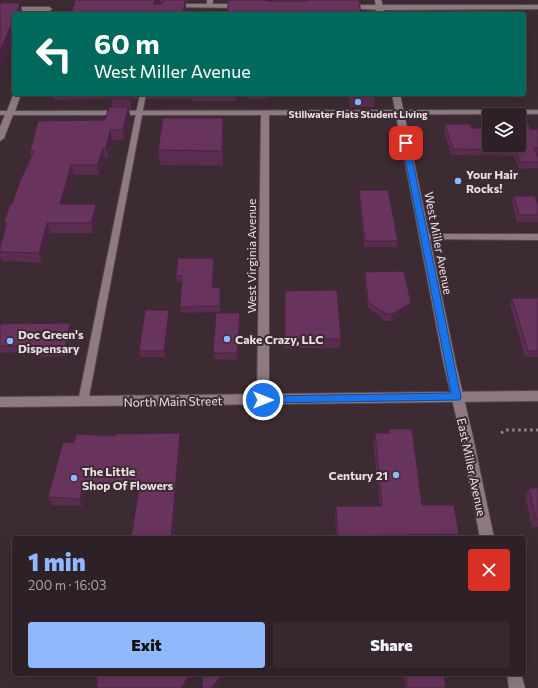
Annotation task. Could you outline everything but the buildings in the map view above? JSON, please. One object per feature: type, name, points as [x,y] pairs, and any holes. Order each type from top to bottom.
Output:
[{"type":"street","points":[[0,9],[48,11],[53,0]]},
{"type":"street","points":[[378,0],[381,11]]},
{"type":"street","points":[[161,6],[210,3],[248,6]]},
{"type":"street","points":[[340,7],[381,11],[538,8]]},
{"type":"street","points":[[0,138],[16,96]]},
{"type":"street","name":"West Miller Avenue","points":[[396,96],[456,397]]},
{"type":"street","name":"West Virginia Avenue","points":[[263,400],[264,112]]},
{"type":"street","points":[[0,113],[538,112]]},
{"type":"street","points":[[424,237],[538,237]]},
{"type":"street","name":"North Main Street","points":[[0,402],[538,396]]},
{"type":"street","name":"East Miller Avenue","points":[[456,397],[466,433],[487,536]]},
{"type":"street","points":[[514,676],[517,688]]},
{"type":"lane","points":[[83,402],[143,96]]},
{"type":"path","points":[[501,433],[506,430],[538,430]]},
{"type":"place","name":"Stillwater Flats Student Living","points":[[358,102]]},
{"type":"place","name":"Your Hair Rocks!","points":[[458,181]]},
{"type":"place","name":"Cake Crazy, LLC","points":[[227,339]]},
{"type":"place","name":"Doc Green's Dispensary","points":[[10,341]]},
{"type":"place","name":"Century 21","points":[[396,475]]},
{"type":"place","name":"The Little Shop Of Flowers","points":[[74,478]]},
{"type":"route","points":[[263,400],[456,397],[406,143]]}]
